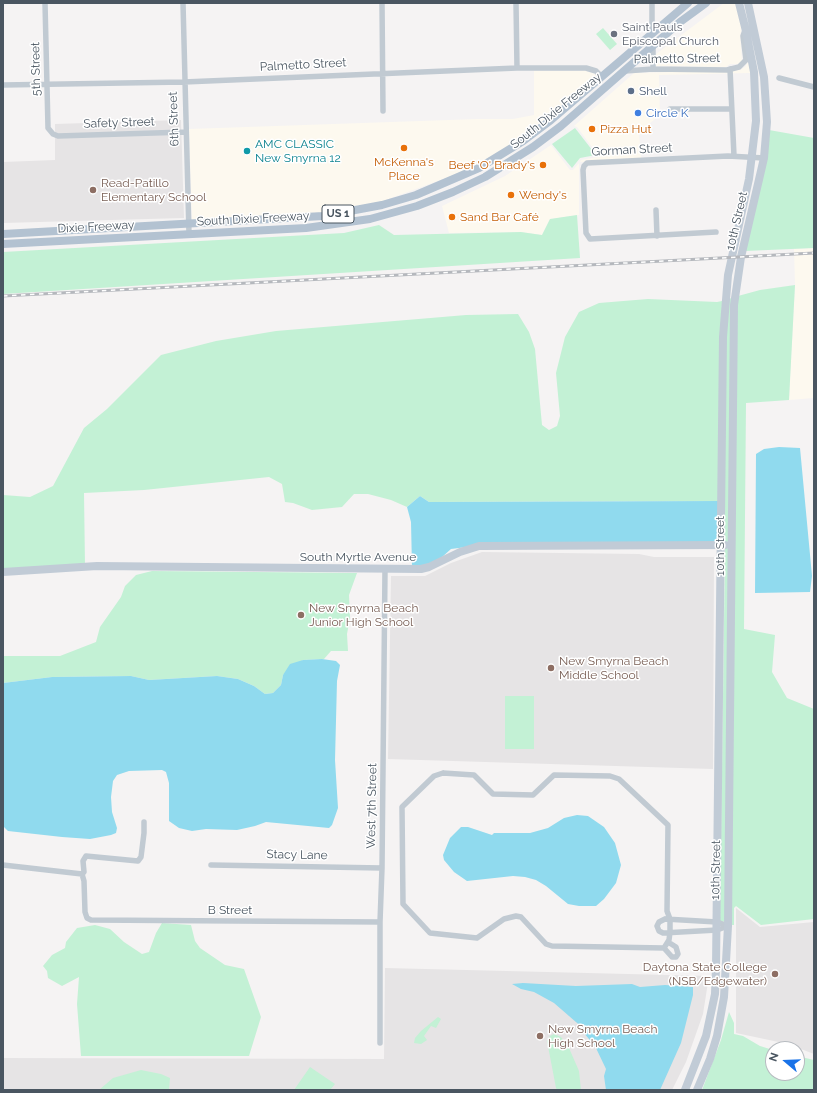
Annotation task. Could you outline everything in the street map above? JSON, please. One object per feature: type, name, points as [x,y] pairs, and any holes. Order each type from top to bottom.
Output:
[{"type":"main road","name":"South Dixie Freeway","points":[[189,224],[286,219],[336,214],[382,205],[434,188],[479,168],[510,150],[551,120],[688,3]]},
{"type":"main road","name":"South Dixie Freeway","points":[[189,234],[287,229],[341,224],[383,216],[436,199],[485,177],[547,137],[653,46],[706,3]]},
{"type":"main road","points":[[610,84],[615,65]]},
{"type":"main road","points":[[593,98],[600,87],[602,77]]},
{"type":"main road","name":"Dixie Freeway","points":[[3,234],[189,224]]},
{"type":"main road","name":"Dixie Freeway","points":[[3,244],[189,234]]},
{"type":"street","name":"5th Street","points":[[45,3],[48,128],[53,134]]},
{"type":"street","name":"6th Street","points":[[183,3],[189,234]]},
{"type":"street","points":[[382,3],[383,111]]},
{"type":"street","points":[[516,3],[516,68]]},
{"type":"street","points":[[652,3],[652,33]]},
{"type":"street","name":"10th Street","points":[[686,1090],[699,1059],[715,994],[722,545],[723,337],[728,280],[755,135],[754,72],[746,28],[738,3]]},
{"type":"street","name":"10th Street","points":[[697,1090],[710,1059],[720,1021],[724,997],[728,926],[734,305],[737,280],[746,235],[764,158],[767,122],[766,91],[761,57],[748,3]]},
{"type":"street","points":[[734,156],[730,69],[740,67],[745,62],[746,58],[743,36],[746,28]]},
{"type":"street","points":[[652,69],[653,46]]},
{"type":"street","name":"Palmetto Street","points":[[3,85],[184,82],[516,68],[586,68],[596,72],[602,77]]},
{"type":"street","name":"Palmetto Street","points":[[625,71],[652,69],[730,69]]},
{"type":"street","points":[[779,78],[814,87]]},
{"type":"street","points":[[670,109],[731,109]]},
{"type":"street","name":"Safety Street","points":[[53,134],[58,136],[186,132]]},
{"type":"street","points":[[510,150],[516,158]]},
{"type":"street","name":"Gorman Street","points":[[716,232],[590,239],[586,233],[582,170],[588,163],[734,156],[764,158]]},
{"type":"street","points":[[479,168],[485,177]]},
{"type":"street","points":[[382,205],[383,216]]},
{"type":"street","points":[[656,210],[656,236]]},
{"type":"street","points":[[286,219],[287,229]]},
{"type":"street","points":[[47,232],[48,242]]},
{"type":"street","points":[[737,233],[746,235]]},
{"type":"street","points":[[728,280],[737,280]]},
{"type":"street","name":"South Myrtle Avenue","points":[[3,572],[98,566],[385,570],[429,568],[460,552],[479,546],[732,545]]},
{"type":"street","name":"West 7th Street","points":[[380,1043],[380,922],[382,868],[385,570]]},
{"type":"street","points":[[664,948],[668,942],[670,932],[670,919],[668,911],[668,825],[619,779],[610,776],[554,775],[533,795],[493,794],[474,775],[443,773],[434,776],[402,807],[403,904],[430,933],[477,938],[504,919],[516,916],[521,917],[546,944],[552,946],[664,948],[672,957],[676,957],[678,954],[676,947],[668,942]]},
{"type":"street","points":[[3,865],[82,874],[84,872],[82,861],[86,856],[139,860],[141,857],[144,822]]},
{"type":"street","name":"Stacy Lane","points":[[211,865],[382,868]]},
{"type":"street","name":"B Street","points":[[82,874],[84,881],[85,912],[87,918],[98,921],[380,922]]},
{"type":"street","points":[[717,926],[691,931],[662,933],[658,926],[661,920],[670,919],[717,926],[728,926]]},
{"type":"street","points":[[690,921],[691,931]]},
{"type":"shaded area","points":[[724,3],[736,3],[742,28],[740,35],[742,61],[738,64],[730,64],[726,67],[656,66],[656,54]]},
{"type":"shaded area","points":[[749,61],[750,73],[659,75],[660,115],[639,132],[641,158],[580,162],[581,160],[597,157],[598,155],[577,127],[574,126],[634,73],[740,70],[745,67]]},
{"type":"shaded area","points":[[534,71],[586,71],[597,75],[522,138],[465,171],[383,201],[328,212],[192,221],[189,129],[513,119],[534,115]]},
{"type":"shaded area","name":"Read-Patillo Elementary School","points":[[181,120],[184,218],[3,223],[3,162],[55,160],[55,124]]},
{"type":"shaded area","points":[[551,145],[570,170],[573,170],[579,163],[579,215],[550,219],[542,235],[521,232],[449,233],[442,206],[505,176]]},
{"type":"shaded area","points":[[814,248],[814,398],[789,400],[795,285],[794,249]]},
{"type":"shaded area","name":"New Smyrna Beach Middle School","points":[[482,552],[639,554],[654,557],[714,557],[713,769],[388,759],[391,576],[425,576],[451,563]]},
{"type":"shaded area","name":"Daytona State College (NSB/Edgewater)","points":[[736,908],[760,927],[814,922],[814,1054],[805,1051],[805,1041],[774,1041],[736,1033]]},
{"type":"shaded area","name":"New Smyrna Beach High School","points":[[385,968],[709,976],[703,1014],[686,1062],[672,1090],[3,1090],[3,1058],[384,1059]]},
{"type":"green space","points":[[603,28],[617,44],[610,50],[596,34]]},
{"type":"green space","points":[[575,128],[596,155],[580,158],[572,168],[552,144]]},
{"type":"green space","points":[[769,130],[814,138],[814,248],[745,251]]},
{"type":"green space","points":[[577,215],[580,258],[3,294],[3,252],[344,233],[379,225],[394,235],[521,232],[542,235],[550,219]]},
{"type":"green space","points":[[795,285],[789,400],[746,403],[744,629],[775,635],[772,672],[787,698],[814,709],[814,919],[761,925],[736,906],[734,908],[734,925],[731,925],[737,305],[738,296],[760,290]]},
{"type":"green space","points":[[732,298],[729,542],[724,542],[726,337],[728,299]]},
{"type":"green space","points":[[648,299],[722,301],[719,501],[429,502],[420,496],[407,507],[391,500],[368,494],[354,494],[342,507],[312,510],[293,503],[285,502],[282,484],[269,477],[144,490],[84,493],[85,566],[3,572],[3,495],[30,497],[53,486],[84,428],[107,409],[161,355],[216,341],[276,331],[466,315],[518,314],[529,332],[535,349],[542,425],[549,430],[557,426],[560,416],[556,373],[565,337],[579,312],[599,303]]},
{"type":"green space","points":[[725,548],[729,548],[725,922],[720,921]]},
{"type":"green space","points":[[152,571],[357,573],[349,595],[350,618],[347,634],[348,651],[331,651],[324,659],[303,660],[283,675],[281,685],[273,693],[265,694],[254,686],[238,679],[217,676],[149,680],[131,676],[52,677],[3,683],[3,656],[60,656],[96,642],[100,627],[121,597],[125,586],[136,575]]},
{"type":"green space","points":[[505,696],[534,696],[534,749],[505,749]]},
{"type":"green space","points":[[162,923],[191,925],[195,941],[200,948],[225,965],[244,969],[261,1017],[249,1056],[81,1056],[77,1004],[79,977],[62,986],[48,978],[47,971],[43,966],[52,955],[65,948],[66,942],[77,928],[95,925],[110,929],[124,942],[142,954],[149,952],[156,933]]},
{"type":"green space","points":[[729,1012],[734,1023],[734,1034],[743,1036],[765,1048],[765,1081],[805,1081],[805,1058],[814,1060],[814,1090],[702,1090],[721,1040]]},
{"type":"green space","points":[[438,1017],[441,1019],[436,1028],[431,1026],[424,1036],[427,1040],[421,1044],[414,1043],[415,1038],[421,1031]]},
{"type":"green space","points":[[554,1034],[561,1037],[569,1048],[579,1071],[581,1090],[557,1090],[556,1088],[547,1041],[550,1036]]},
{"type":"green space","points":[[310,1067],[335,1084],[330,1090],[294,1090]]},
{"type":"green space","points":[[141,1070],[161,1074],[170,1078],[169,1090],[99,1090],[113,1078]]},
{"type":"water","points":[[779,447],[800,448],[812,576],[810,592],[755,593],[756,454],[764,449]]},
{"type":"water","points":[[420,496],[429,502],[719,501],[719,542],[467,547],[451,549],[441,558],[428,565],[412,567],[411,522],[407,507]]},
{"type":"water","points":[[322,659],[336,661],[340,665],[337,681],[335,760],[338,808],[332,825],[329,828],[266,822],[237,830],[206,829],[192,831],[179,828],[169,821],[169,783],[166,772],[162,770],[129,771],[117,775],[113,781],[111,797],[112,812],[117,828],[116,833],[111,835],[90,839],[62,837],[8,831],[3,826],[3,683],[52,677],[131,676],[149,680],[217,676],[238,679],[254,686],[265,694],[273,693],[281,685],[283,675],[290,664],[303,660]]},
{"type":"water","points":[[577,815],[588,816],[604,827],[615,843],[621,865],[616,883],[604,899],[596,906],[579,906],[568,904],[546,886],[536,880],[525,877],[513,876],[467,881],[454,872],[444,860],[443,855],[450,838],[461,827],[468,827],[492,835],[494,833],[530,833],[548,828],[564,818]]},
{"type":"water","points":[[523,983],[576,986],[632,984],[640,987],[665,985],[693,987],[693,995],[681,1043],[660,1090],[606,1090],[604,1076],[606,1069],[595,1046],[583,1032],[584,1029],[554,1003],[534,992],[521,989],[512,984]]},
{"type":"railway","points":[[3,296],[814,253]]},
{"type":"place","name":"Saint Pauls Episcopal Church","points":[[614,34]]},
{"type":"place","name":"Shell","points":[[631,91]]},
{"type":"place","name":"Circle K","points":[[638,113]]},
{"type":"place","name":"Pizza Hut","points":[[592,129]]},
{"type":"place","name":"McKenna's Place","points":[[404,148]]},
{"type":"place","name":"AMC CLASSIC New Smyrna 12","points":[[247,151]]},
{"type":"place","name":"Beef 'O' Brady's","points":[[543,165]]},
{"type":"place","name":"Read-Patillo Elementary School","points":[[93,190]]},
{"type":"place","name":"Wendy's","points":[[511,195]]},
{"type":"place","name":"Sand Bar Café","points":[[452,217]]},
{"type":"place","name":"New Smyrna Beach Junior High School","points":[[301,615]]},
{"type":"place","name":"New Smyrna Beach Middle School","points":[[551,668]]},
{"type":"place","name":"Daytona State College (NSB/Edgewater)","points":[[775,974]]},
{"type":"place","name":"New Smyrna Beach High School","points":[[540,1036]]}]
